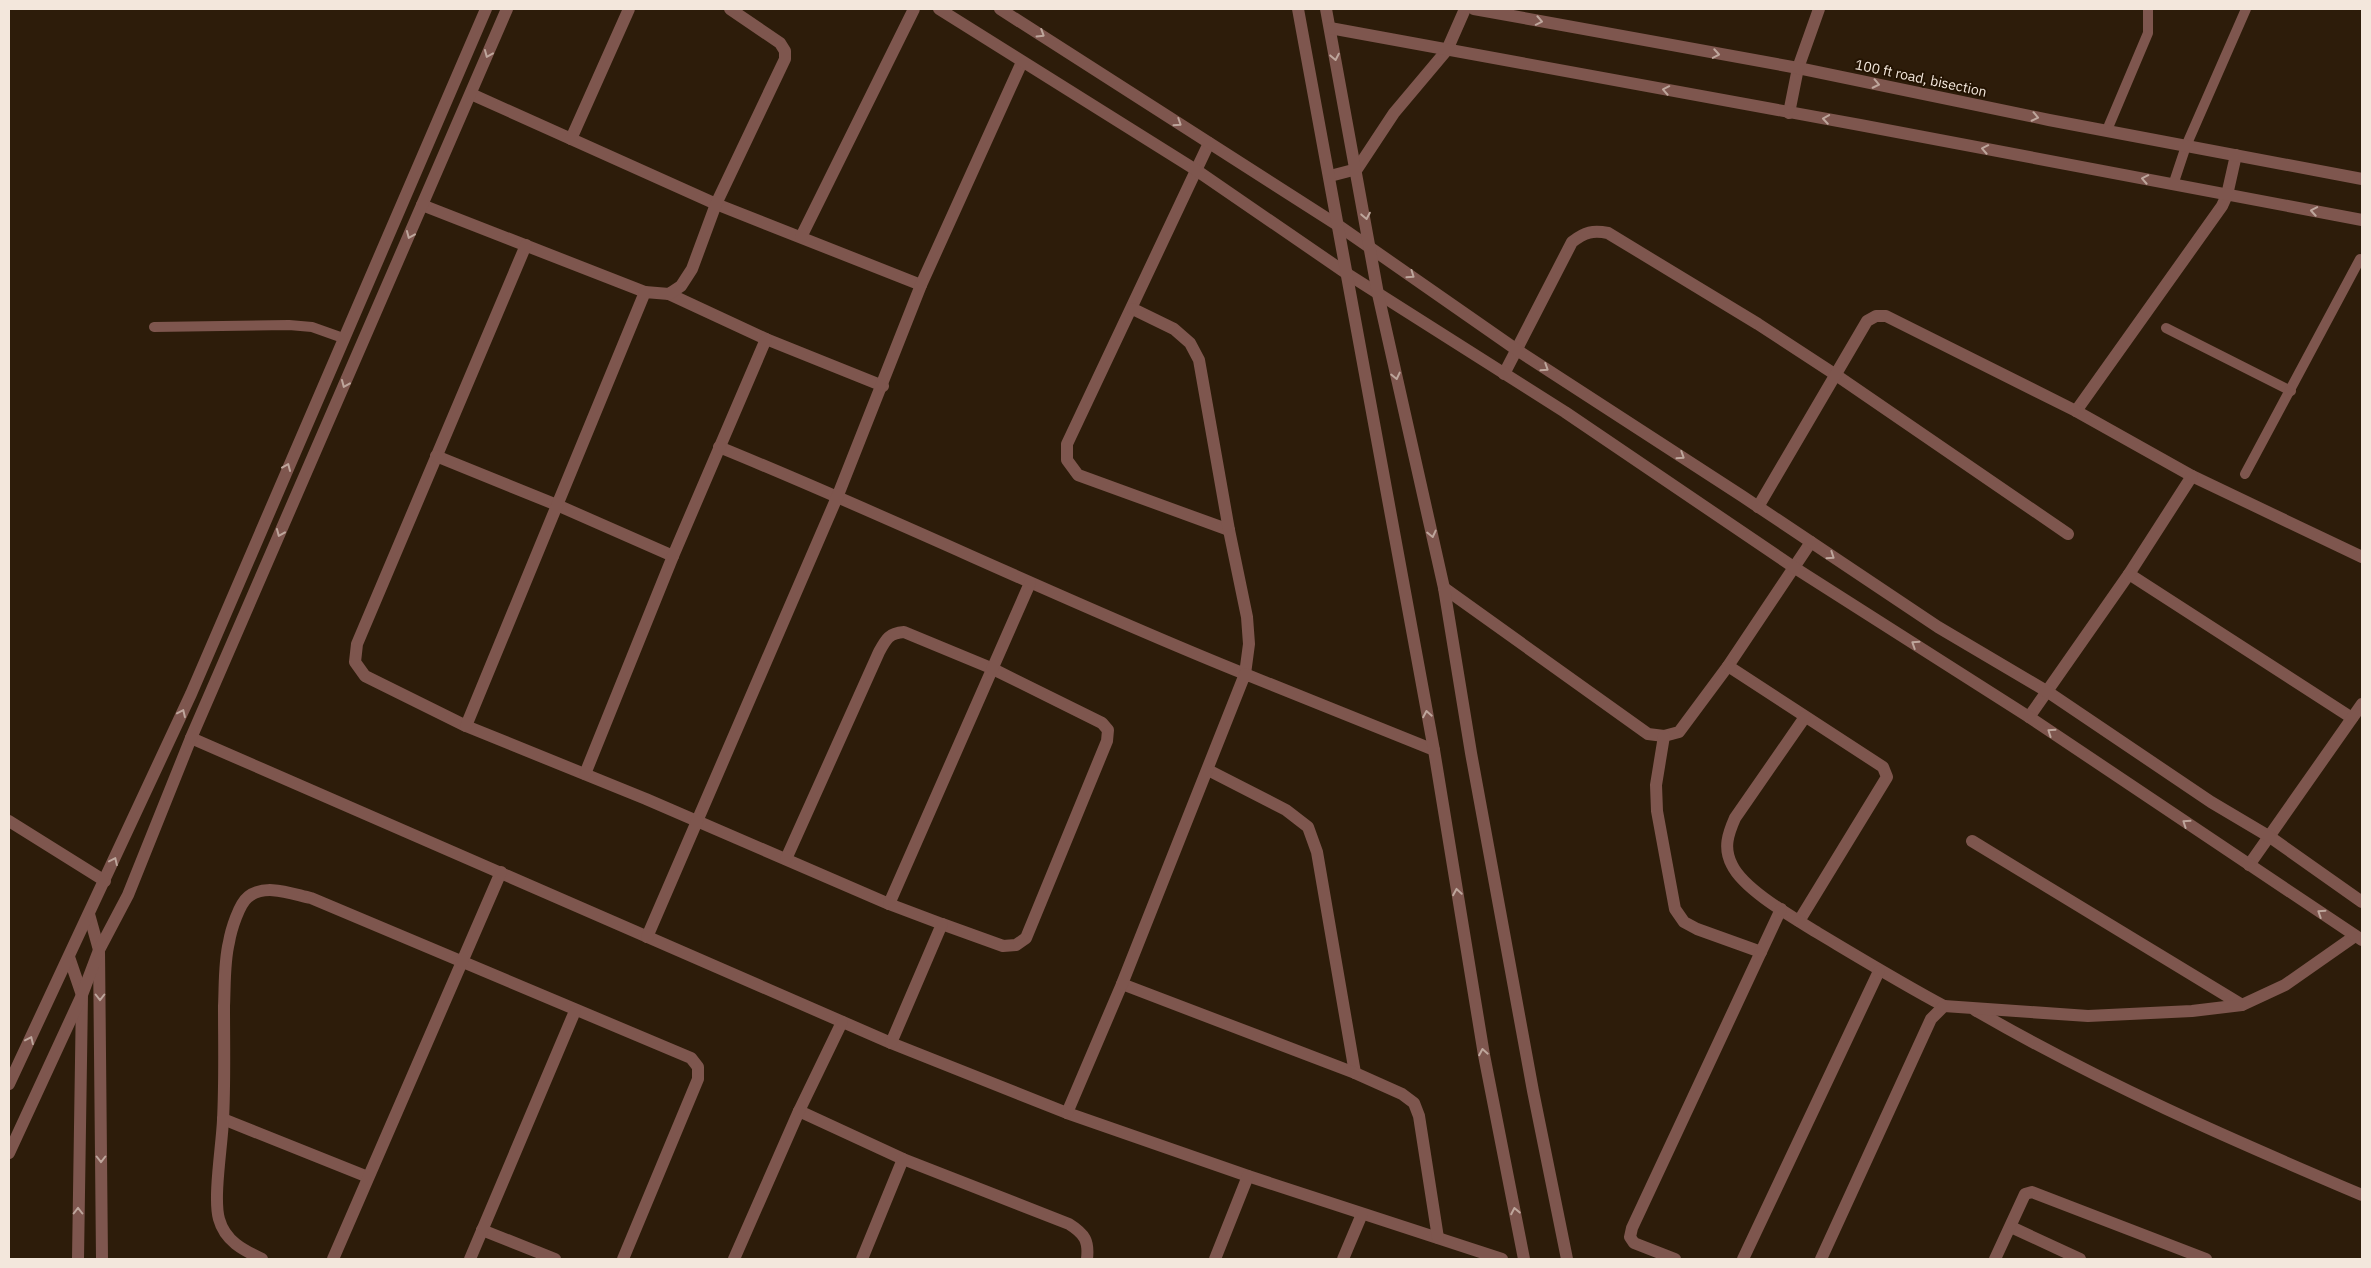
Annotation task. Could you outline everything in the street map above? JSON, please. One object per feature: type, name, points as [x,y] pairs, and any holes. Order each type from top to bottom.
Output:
[{"type":"street","points":[[10,1075],[105,882],[191,694],[486,9]]},
{"type":"street","points":[[9,1153],[82,994],[99,950],[128,895],[192,738],[507,9]]},
{"type":"street","points":[[571,139],[629,9]]},
{"type":"street","points":[[669,294],[681,286],[692,269],[716,204],[785,59],[785,51],[780,43],[730,9]]},
{"type":"street","points":[[801,237],[914,9]]},
{"type":"street","points":[[940,9],[1196,170],[1349,275],[1573,418],[1795,568],[2029,718],[2359,938],[2284,984],[2242,1005],[2192,1011],[2088,1016],[1944,1006],[1879,971],[1799,921],[1754,891],[1732,867],[1726,852],[1727,836],[1735,818],[1805,716]]},
{"type":"street","points":[[1000,9],[1339,226],[1517,350],[1938,627],[2048,692],[2211,802],[2270,837],[2362,902]]},
{"type":"street","points":[[1298,9],[1349,275],[1434,750],[1484,1056],[1524,1259]]},
{"type":"street","points":[[1326,9],[1357,169],[1378,294],[1444,588],[1471,753],[1566,1259]]},
{"type":"street","points":[[1330,176],[1357,169],[1394,113],[1447,50],[1465,9]]},
{"type":"street","name":"100 ft road, bisection","points":[[1474,9],[1798,68],[2186,146],[2362,179]]},
{"type":"street","points":[[1789,113],[1798,68],[1819,9]]},
{"type":"street","points":[[1330,28],[1860,125],[2362,220]]},
{"type":"street","points":[[647,936],[838,496],[920,285],[1022,62]]},
{"type":"street","points":[[471,94],[716,204],[920,285]]},
{"type":"street","points":[[1209,143],[1067,444],[1067,460],[1078,474],[1229,530]]},
{"type":"street","points":[[2076,411],[2184,261],[2227,195],[2236,155]]},
{"type":"street","points":[[422,205],[645,292],[669,294],[766,339],[882,386]]},
{"type":"street","points":[[1504,374],[1572,242],[1584,233],[1595,231],[1608,233],[1758,324],[1836,375],[2068,534]]},
{"type":"street","points":[[526,246],[357,644],[355,662],[365,676],[466,726],[585,774],[889,904],[1003,946],[1016,945],[1026,938],[1108,741],[1108,730],[1102,723],[991,668],[904,632],[893,633],[886,638],[786,859]]},
{"type":"street","points":[[466,726],[645,292]]},
{"type":"street","points":[[1067,1113],[1122,984],[1246,674],[1249,644],[1248,617],[1229,530],[1198,360],[1190,343],[1174,329],[1132,309]]},
{"type":"street","points":[[1758,507],[1866,321],[1876,316],[1886,316],[2076,411],[2192,476],[2362,557]]},
{"type":"street","points":[[585,774],[672,556],[766,339]]},
{"type":"street","points":[[719,448],[838,496],[1133,629],[1434,750]]},
{"type":"street","points":[[436,456],[557,504],[672,556]]},
{"type":"street","points":[[2029,718],[2129,574],[2192,476]]},
{"type":"street","points":[[1444,588],[1648,734],[1664,736],[1679,732],[1728,666],[1811,542]]},
{"type":"street","points":[[2129,574],[2352,718]]},
{"type":"street","points":[[889,904],[991,668],[1030,583]]},
{"type":"street","points":[[1728,666],[1883,767],[1887,777],[1799,921]]},
{"type":"street","points":[[2248,865],[2270,837],[2362,704]]},
{"type":"street","points":[[1664,736],[1656,785],[1657,811],[1675,908],[1684,922],[1698,930],[1760,952]]},
{"type":"street","points":[[192,738],[842,1022],[1067,1113],[1248,1176],[1502,1259]]},
{"type":"street","points":[[1208,770],[1286,810],[1308,827],[1317,852],[1355,1074]]},
{"type":"street","points":[[9,821],[105,882]]},
{"type":"street","points":[[1972,841],[2242,1005]]},
{"type":"street","points":[[333,1259],[501,872]]},
{"type":"street","points":[[262,1259],[242,1249],[228,1238],[219,1219],[218,1202],[223,1119],[225,986],[228,943],[236,916],[248,897],[262,890],[280,891],[311,898],[691,1058],[698,1067],[698,1079],[623,1259]]},
{"type":"street","points":[[1676,1259],[1634,1243],[1630,1237],[1632,1228],[1781,909]]},
{"type":"street","points":[[89,914],[99,950],[102,1259]]},
{"type":"street","points":[[891,1043],[942,924]]},
{"type":"street","points":[[69,957],[82,994],[78,1259]]},
{"type":"street","points":[[1743,1259],[1879,971]]},
{"type":"street","points":[[1122,984],[1355,1074],[1402,1094],[1414,1103],[1419,1116],[1438,1238]]},
{"type":"street","points":[[1821,1259],[1931,1019],[1944,1006]]},
{"type":"street","points":[[1972,1009],[2039,1047],[2208,1129],[2362,1195]]},
{"type":"street","points":[[470,1259],[576,1011]]},
{"type":"street","points":[[734,1259],[799,1111],[842,1022]]},
{"type":"street","points":[[799,1111],[903,1159],[1070,1224],[1081,1231],[1088,1246],[1087,1259]]},
{"type":"street","points":[[223,1119],[368,1177]]},
{"type":"street","points":[[862,1259],[903,1159]]},
{"type":"street","points":[[1215,1259],[1248,1176]]},
{"type":"street","points":[[1995,1259],[2025,1194],[2032,1192],[2206,1259]]},
{"type":"street","points":[[1343,1259],[1362,1214]]},
{"type":"street","points":[[2011,1227],[2080,1259]]},
{"type":"street","points":[[482,1230],[555,1259]]},
{"type":"lane","points":[[2107,130],[2148,33],[2148,9]]},
{"type":"lane","points":[[2173,185],[2186,146],[2246,9]]},
{"type":"lane","points":[[2245,474],[2360,259]]},
{"type":"lane","points":[[154,327],[289,325],[312,327],[343,338]]},
{"type":"lane","points":[[2166,328],[2291,391]]}]
